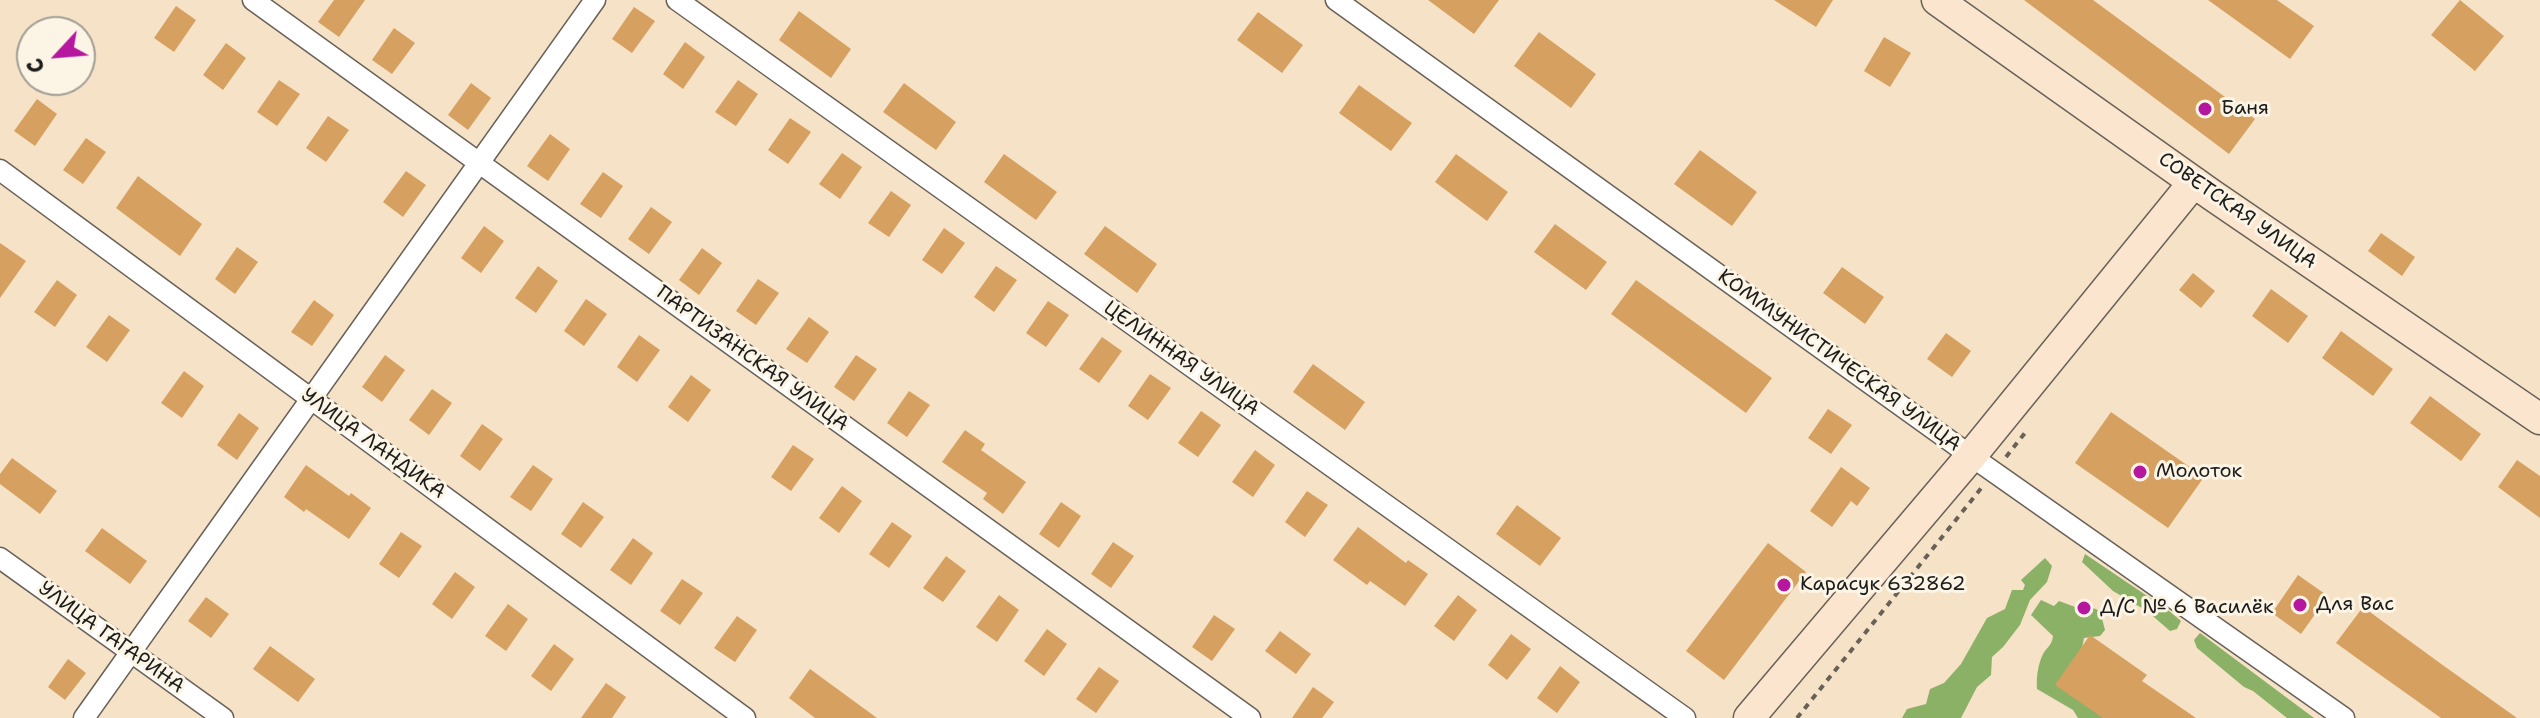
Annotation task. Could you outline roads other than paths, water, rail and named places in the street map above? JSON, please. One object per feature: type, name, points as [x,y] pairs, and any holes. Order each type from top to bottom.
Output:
[{"type":"street","name":"ПАРТИЗАНСКАЯ УЛИЦА","points":[[253,0],[1250,718]]},
{"type":"street","points":[[84,718],[595,0]]},
{"type":"street","name":"ЦЕЛИННАЯ УЛИЦА","points":[[677,0],[1685,718]]},
{"type":"street","name":"КОММУНИСТИЧЕСКАЯ УЛИЦА","points":[[1336,0],[1971,456],[2344,718]]},
{"type":"street","name":"СОВЕТСКАЯ УЛИЦА","points":[[1937,0],[2194,182],[2540,419]]},
{"type":"street","name":"УЛИЦА ЛАНДИКА","points":[[0,170],[745,718]]},
{"type":"street","points":[[1749,718],[1971,456],[2194,182]]},
{"type":"street","name":"УЛИЦА ГАГАРИНА","points":[[0,558],[223,718]]},
{"type":"place","name":"Баня","points":[[2205,109]]},
{"type":"place","name":"Молоток","points":[[2140,472]]},
{"type":"place","name":"Карасук 632862","points":[[1784,585]]},
{"type":"place","name":"Для Вас","points":[[2300,605]]},
{"type":"place","name":"Д/С № 6 Василёк","points":[[2084,608]]}]
